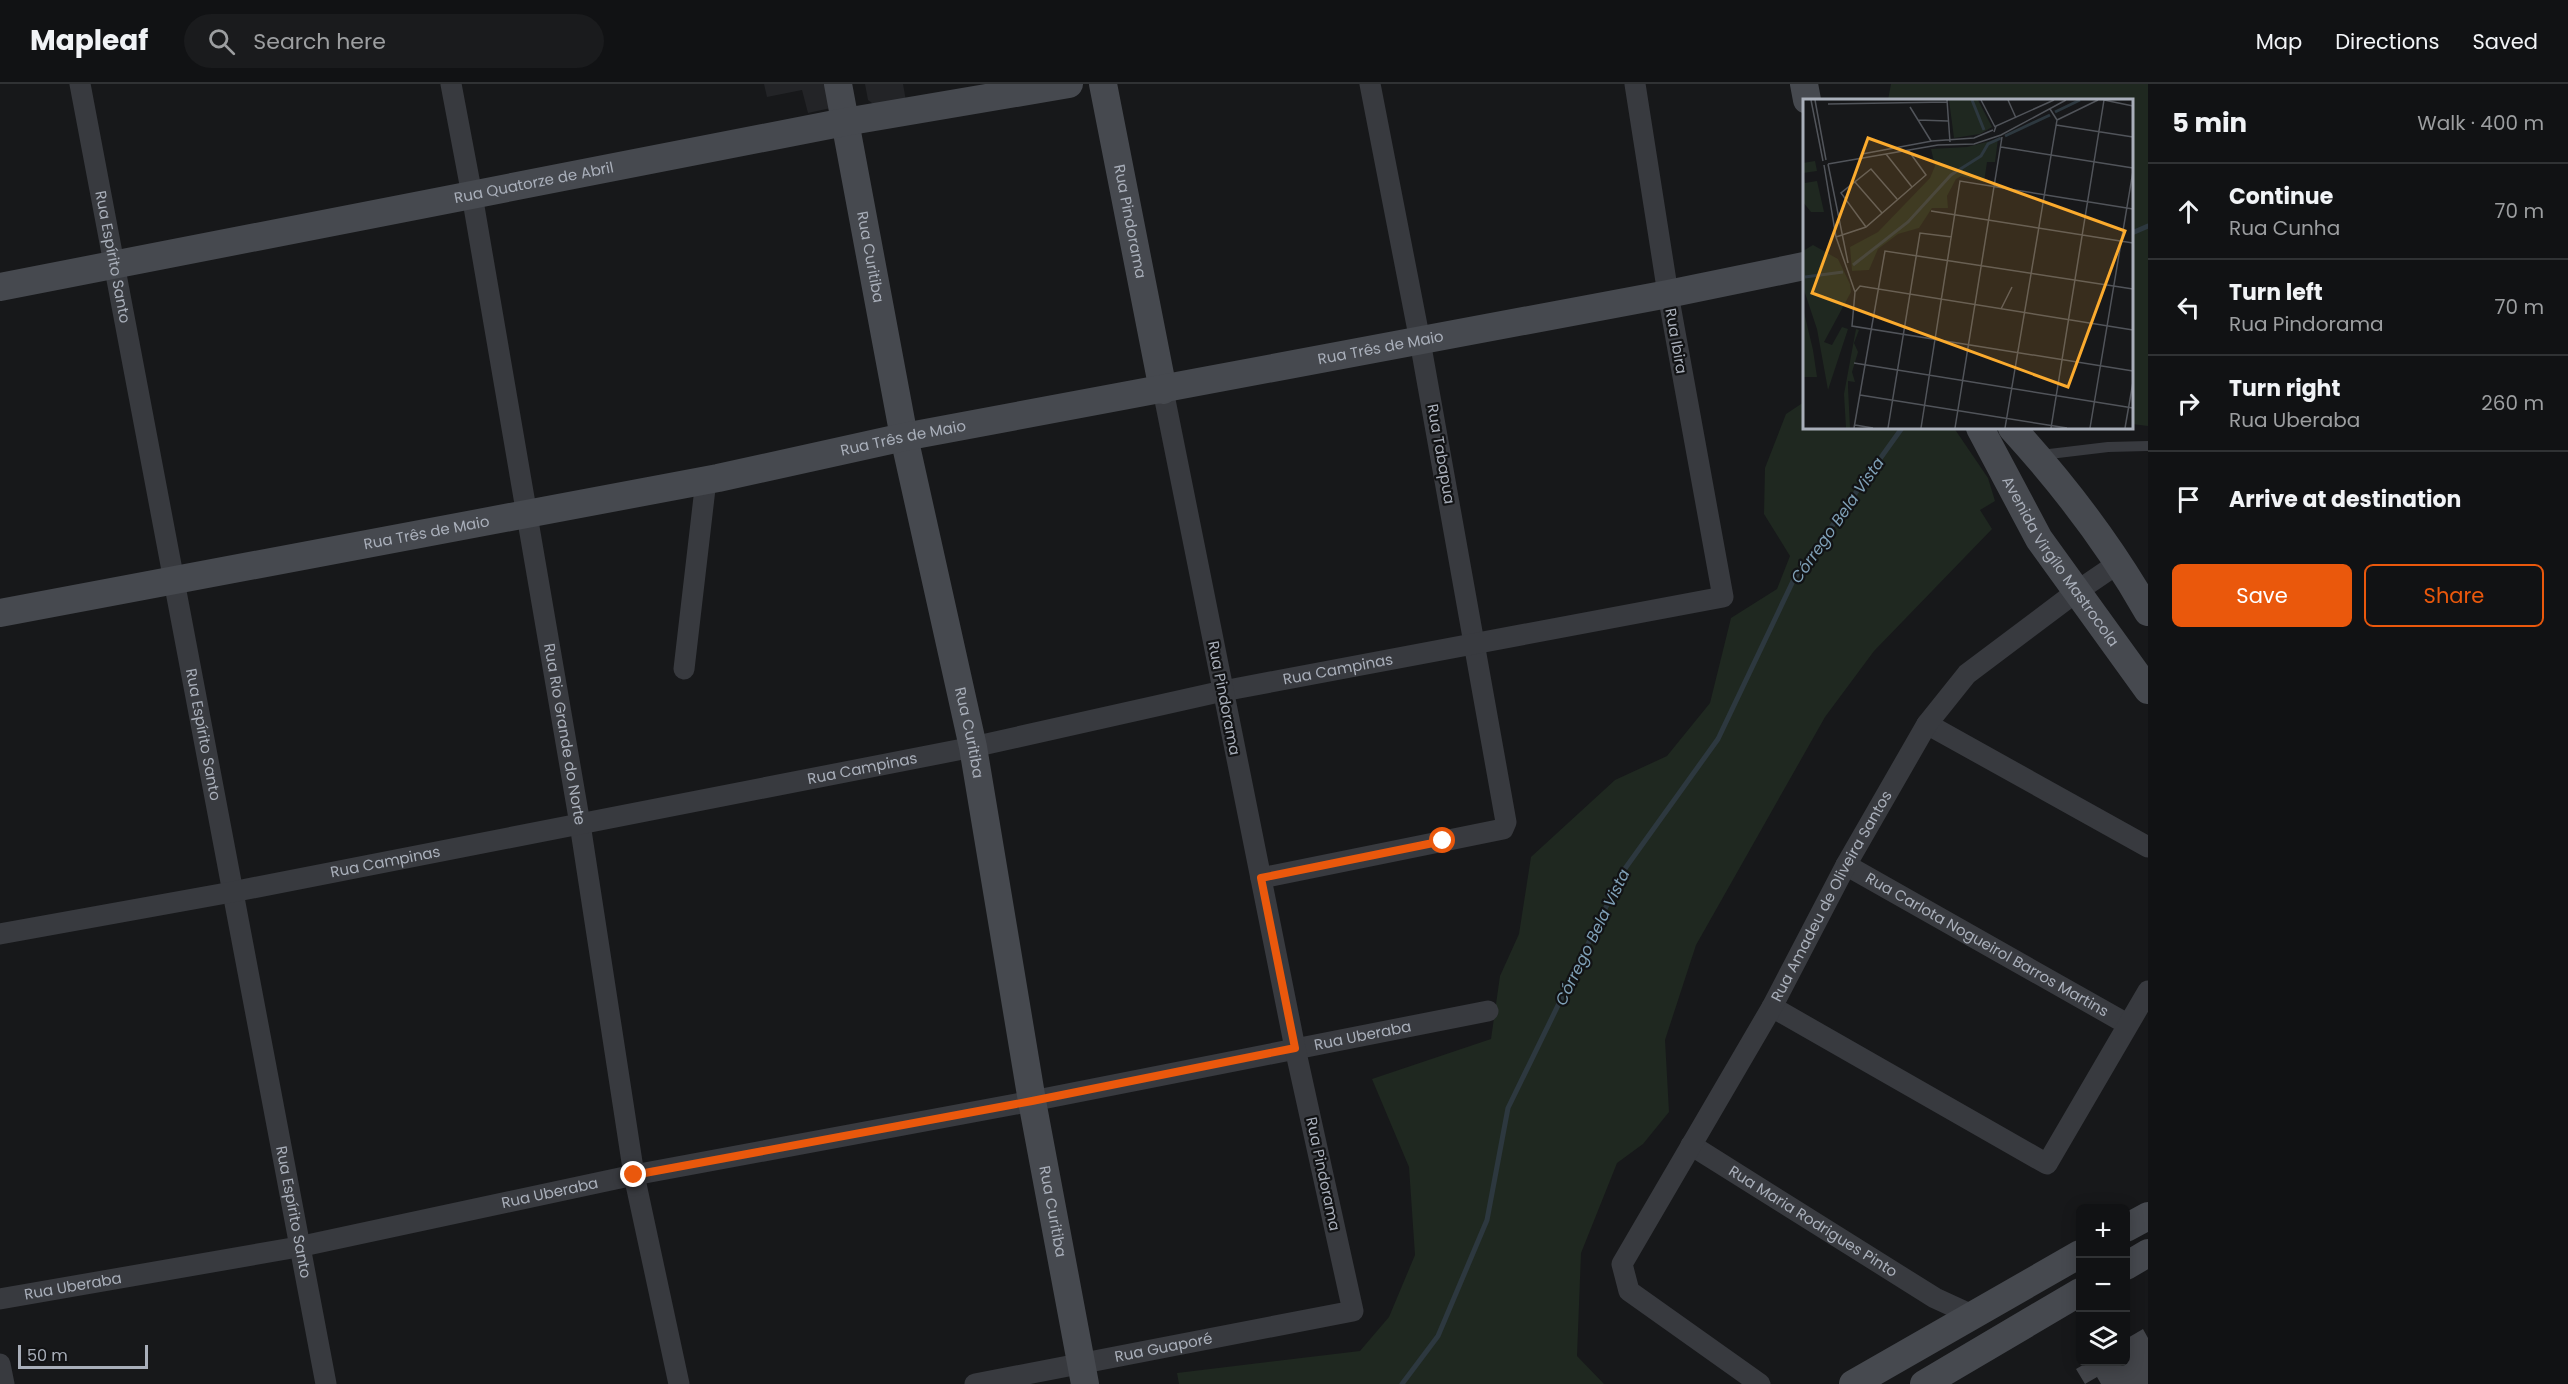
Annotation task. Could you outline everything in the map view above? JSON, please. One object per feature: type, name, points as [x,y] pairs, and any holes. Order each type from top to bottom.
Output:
[{"type":"street","name":"Rua Espírito Santo","points":[[80,84],[298,1247],[326,1384]]},
{"type":"street","name":"Rua Rio Grande do Norte","points":[[451,84],[580,824],[634,1175],[678,1384]]},
{"type":"street","name":"Rua Curitiba","points":[[838,84],[904,437],[973,747],[1032,1101],[1083,1374]]},
{"type":"street","name":"Rua Quatorze de Abril","points":[[0,287],[845,122],[1069,84]]},
{"type":"street","name":"Rua Pindorama","points":[[1103,84],[1295,1048],[1353,1311]]},
{"type":"street","name":"Rua Tabapua","points":[[1261,878],[1503,829],[1506,825],[1476,645],[1370,84]]},
{"type":"street","name":"Rua Ibira","points":[[1635,84],[1668,294],[1722,597]]},
{"type":"street","points":[[1804,84],[1807,99]]},
{"type":"street","name":"Rua Três de Maio","points":[[0,613],[706,480],[904,437],[1163,390],[1803,266]]},
{"type":"street","name":"Avenida Virgílo Mastrocola","points":[[1981,429],[2039,539],[2148,690]]},
{"type":"street","points":[[2013,429],[2037,456],[2120,562],[2148,612]]},
{"type":"street","points":[[684,669],[706,480]]},
{"type":"street","name":"Rua Amadeu de Oliveira Santos","points":[[1760,1384],[1629,1291],[1622,1264],[1772,1007],[1846,866],[1927,724],[1968,674],[2076,592],[2120,562]]},
{"type":"street","name":"Rua Campinas","points":[[0,934],[232,892],[973,747],[1223,691],[1722,597]]},
{"type":"street","points":[[1927,724],[2148,847]]},
{"type":"street","name":"Rua Carlota Nogueirol Barros Martins","points":[[1846,866],[2127,1024]]},
{"type":"street","points":[[1772,1007],[2047,1164],[2148,991]]},
{"type":"street","name":"Rua Uberaba","points":[[0,1299],[298,1247],[634,1175],[1032,1101],[1488,1011]]},
{"type":"street","name":"Rua Maria Rodrigues Pinto","points":[[1691,1145],[1935,1298],[1972,1315]]},
{"type":"street","points":[[2130,1226],[2148,1216]]},
{"type":"street","points":[[2130,1264],[2148,1253]]},
{"type":"street","points":[[1853,1384],[2076,1256]]},
{"type":"street","points":[[1935,1381],[2076,1294]]},
{"type":"street","points":[[1935,1298],[1939,1315],[1938,1335]]},
{"type":"street","name":"Rua Guaporé","points":[[975,1384],[1083,1374],[1353,1311]]},
{"type":"street","points":[[0,1364],[4,1384]]},
{"type":"lane","points":[[2037,456],[2108,447],[2148,446]]},
{"type":"shaded area","points":[[764,84],[836,84],[840,106],[808,113],[802,90],[767,97]]},
{"type":"shaded area","points":[[865,84],[903,84],[906,101],[876,106],[868,100]]},
{"type":"shaded area","points":[[1891,84],[2148,84],[2148,426],[2133,424],[2133,99],[1888,99]]},
{"type":"shaded area","points":[[1803,403],[1803,429],[1955,429],[1988,478],[1995,501],[1980,510],[1992,529],[1874,651],[1825,717],[1696,945],[1665,1040],[1669,1112],[1643,1144],[1617,1163],[1581,1253],[1577,1356],[1604,1384],[1179,1384],[1177,1373],[1360,1351],[1389,1317],[1415,1255],[1409,1167],[1372,1079],[1491,1039],[1500,976],[1519,934],[1531,857],[1615,780],[1667,756],[1710,703],[1731,618],[1777,589],[1790,556],[1764,514],[1765,468],[1786,414]]},
{"type":"building","points":[[2143,1329],[2148,1338],[2148,1384],[2101,1384],[2097,1377],[2085,1384],[2076,1369],[2081,1366],[2130,1366],[2130,1337]]},
{"type":"waterway","name":"Córrego Bela Vista","points":[[2133,233],[2148,226]]},
{"type":"waterway","name":"Córrego Bela Vista","points":[[1402,1384],[1438,1336],[1487,1220],[1508,1108],[1624,870],[1718,739],[1794,579],[1901,429]]},
{"type":"route","points":[[634,1175],[1032,1101],[1295,1048],[1261,878],[1443,841]]}]
